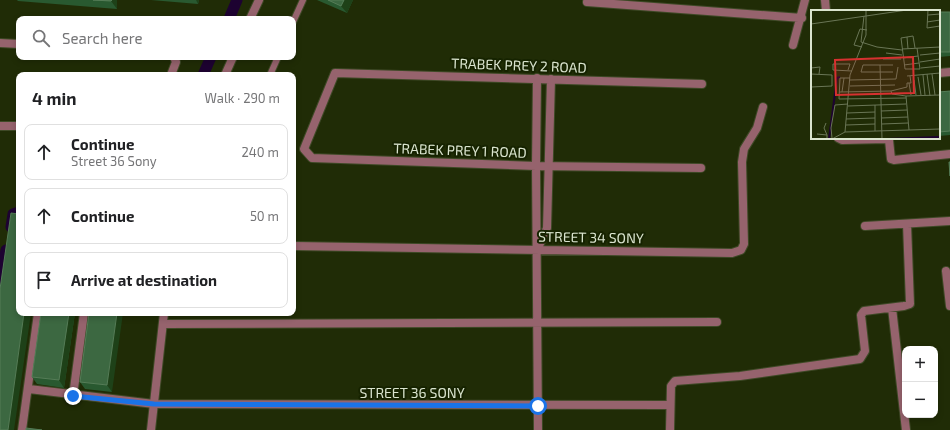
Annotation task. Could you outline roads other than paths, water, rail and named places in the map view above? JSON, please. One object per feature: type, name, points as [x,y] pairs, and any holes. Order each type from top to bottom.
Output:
[{"type":"street","points":[[251,16],[259,0]]},
{"type":"street","points":[[793,45],[802,18],[805,0]]},
{"type":"street","points":[[826,10],[827,0]]},
{"type":"street","points":[[587,2],[802,18]]},
{"type":"street","points":[[0,42],[16,44]]},
{"type":"street","points":[[172,72],[176,62],[175,60]]},
{"type":"street","points":[[226,72],[232,60]]},
{"type":"street","points":[[940,73],[950,72]]},
{"type":"street","name":"TRABEK PREY 2 ROAD","points":[[335,73],[702,84]]},
{"type":"street","name":"TRABEK PREY 1 ROAD","points":[[335,73],[304,149],[312,158],[536,166],[701,168]]},
{"type":"street","points":[[537,78],[536,166],[538,248],[538,430]]},
{"type":"street","points":[[538,248],[547,228],[551,79]]},
{"type":"street","name":"STREET 34 SONY","points":[[296,246],[538,248],[732,253],[741,250],[744,244],[742,162],[744,149],[757,128],[763,107]]},
{"type":"street","points":[[0,126],[16,126]]},
{"type":"street","points":[[840,139],[887,139],[889,140],[891,159],[950,154]]},
{"type":"street","points":[[865,226],[950,221]]},
{"type":"street","points":[[670,430],[671,386],[675,381],[740,376],[860,359],[865,351],[861,315],[864,311],[892,308],[910,304],[907,224]]},
{"type":"street","points":[[946,271],[950,306]]},
{"type":"street","points":[[892,308],[906,430]]},
{"type":"street","points":[[22,430],[29,389],[38,316]]},
{"type":"street","points":[[73,396],[84,316]]},
{"type":"street","points":[[151,430],[164,316]]},
{"type":"street","points":[[163,324],[717,322]]},
{"type":"street","name":"STREET 36 SONY","points":[[29,389],[73,396],[154,404],[538,406],[670,405]]},
{"type":"lane","points":[[295,16],[302,0]]},
{"type":"lane","points":[[271,72],[277,60]]},
{"type":"waterway","points":[[230,16],[237,0]]},
{"type":"waterway","points":[[204,72],[210,60]]},
{"type":"waterway","points":[[11,227],[13,214],[16,213]]},
{"type":"waterway","points":[[0,283],[6,250]]}]
